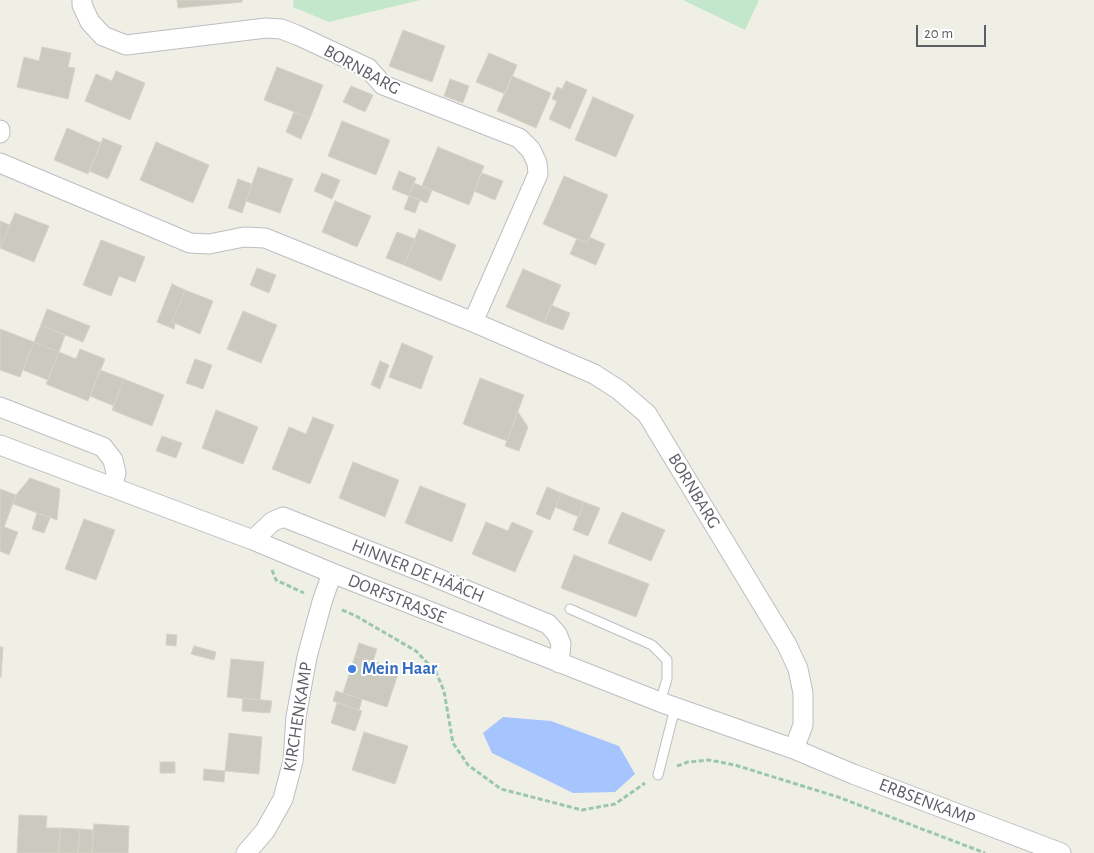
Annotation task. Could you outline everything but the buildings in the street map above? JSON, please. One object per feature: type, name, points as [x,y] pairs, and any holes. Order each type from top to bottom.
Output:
[{"type":"street","name":"BORNBARG","points":[[82,0],[82,5],[90,22],[103,36],[126,45],[266,28],[297,35],[368,68],[383,85],[519,138],[531,150],[538,174],[474,322]]},
{"type":"street","name":"BORNBARG","points":[[0,163],[190,243],[209,244],[244,236],[265,238],[474,322],[594,374],[619,390],[647,414],[787,645],[798,669],[803,693],[804,725],[794,749]]},
{"type":"street","points":[[0,407],[103,447],[113,460],[116,473],[112,487]]},
{"type":"street","name":"DORFSTRASSE","points":[[0,445],[253,540],[274,550],[667,705],[794,749]]},
{"type":"street","name":"HINNER DE HÄÄCH","points":[[253,540],[272,522],[283,518],[425,573],[548,624],[557,634],[561,644],[559,663]]},
{"type":"street","name":"KIRCHENKAMP","points":[[246,853],[265,831],[283,799],[293,762],[296,717],[304,674],[322,602],[332,573]]},
{"type":"street","name":"ERBSENKAMP","points":[[794,749],[853,774],[1061,853]]},
{"type":"lane","points":[[570,609],[652,645],[666,660],[667,705],[658,775]]},
{"type":"path","points":[[274,550],[269,562],[276,580],[356,616],[416,651]]},
{"type":"green space","points":[[294,0],[420,0],[329,22],[293,7]]},
{"type":"green space","points":[[683,0],[759,0],[745,30]]},
{"type":"water","points":[[503,717],[551,721],[619,746],[635,774],[615,792],[573,793],[492,753],[483,733]]},
{"type":"place","name":"Mein Haar","points":[[352,669]]}]
